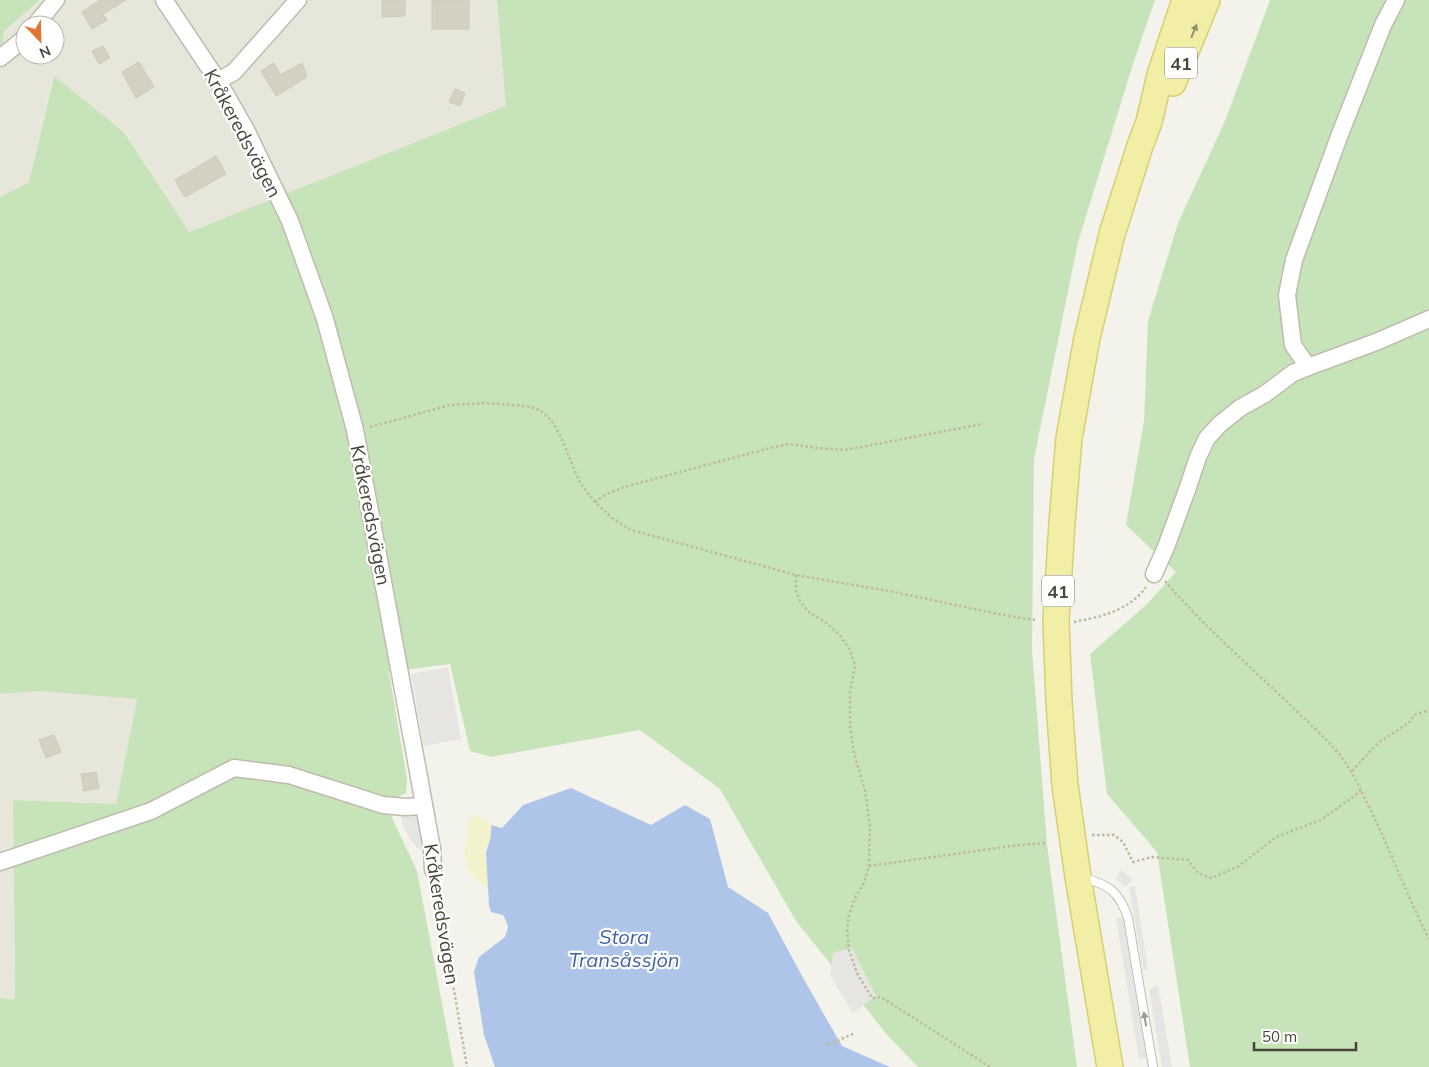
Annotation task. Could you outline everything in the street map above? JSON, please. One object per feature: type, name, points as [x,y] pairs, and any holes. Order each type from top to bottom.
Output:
[{"type":"main road","name":"41","points":[[1110,1067],[1078,877],[1065,786],[1056,620],[1062,523],[1069,438],[1087,338],[1112,234],[1149,122],[1160,74],[1185,0]]},
{"type":"main road","name":"41","points":[[1149,122],[1173,84],[1207,0]]},
{"type":"street","points":[[43,15],[56,0]]},
{"type":"street","name":"Kråkeredsvägen","points":[[164,0],[218,81],[246,130],[290,221],[325,318],[355,430],[386,592],[432,849],[434,870]]},
{"type":"street","points":[[218,81],[234,72],[298,0]]},
{"type":"street","points":[[1308,367],[1293,344],[1287,295],[1294,260],[1340,134],[1383,25],[1396,0]]},
{"type":"street","points":[[0,58],[15,46]]},
{"type":"street","points":[[1154,574],[1198,457],[1207,438],[1220,424],[1240,408],[1265,394],[1293,373],[1376,342],[1429,319]]},
{"type":"street","points":[[0,862],[151,811],[234,768],[289,775],[383,805],[424,806]]},
{"type":"lane","points":[[1078,877],[1104,886],[1116,894],[1123,903],[1128,918],[1153,1067]]},
{"type":"path","points":[[355,430],[450,405],[486,403],[526,406],[541,411],[551,420],[559,433],[580,484],[612,518],[631,530],[796,575],[889,591],[1008,616],[1041,620],[1072,622],[1115,612],[1144,590]]},
{"type":"path","points":[[595,502],[605,495],[624,487],[788,444],[844,450],[982,424]]},
{"type":"path","points":[[1154,574],[1162,578],[1223,642],[1341,756],[1352,772],[1382,831],[1414,910],[1429,939]]},
{"type":"path","points":[[796,575],[796,591],[801,603],[810,613],[825,622],[839,634],[850,650],[855,665],[850,693],[850,726],[854,753],[866,791],[870,827],[869,866],[864,883],[855,898],[849,915],[847,930],[849,950],[857,973],[872,998],[881,997],[990,1067]]},
{"type":"path","points":[[1352,772],[1378,743],[1410,722],[1414,716],[1429,710]]},
{"type":"path","points":[[1092,835],[1114,834],[1123,842],[1133,862],[1152,857],[1188,860],[1198,873],[1211,878],[1239,866],[1276,837],[1321,820],[1361,791]]},
{"type":"path","points":[[869,866],[1019,844],[1045,843]]},
{"type":"path","name":"Kråkeredsvägen","points":[[434,870],[467,1067]]},
{"type":"path","points":[[828,1045],[853,1034]]},
{"type":"shaded area","points":[[0,0],[40,0],[23,15],[15,15],[15,22],[4,31],[0,70]]},
{"type":"shaded area","points":[[40,0],[497,0],[507,106],[188,232],[125,132],[53,77],[29,182],[0,197],[0,70],[4,31],[15,22],[15,65],[65,65],[65,15],[23,15]]},
{"type":"shaded area","points":[[497,0],[1155,0],[1133,64],[1078,242],[1034,459],[1032,650],[1047,845],[1077,1067],[918,1067],[889,1037],[796,921],[720,789],[640,730],[491,757],[470,751],[450,664],[389,672],[407,779],[406,793],[395,799],[392,818],[417,871],[454,1067],[0,1067],[0,998],[15,999],[13,800],[116,804],[137,699],[40,691],[0,694],[0,197],[29,182],[54,76],[124,132],[189,232],[506,106]]},
{"type":"shaded area","points":[[1270,0],[1429,0],[1429,1067],[1190,1067],[1157,852],[1107,794],[1090,654],[1145,606],[1176,572],[1126,525],[1144,421],[1148,321],[1178,223],[1225,121]]},
{"type":"shaded area","points":[[448,667],[461,739],[424,746],[411,674]]},
{"type":"shaded area","points":[[40,691],[137,698],[116,804],[13,800],[15,999],[0,998],[0,694]]},
{"type":"shaded area","points":[[400,814],[418,815],[425,850],[417,848],[410,839],[403,826]]},
{"type":"shaded area","points":[[1121,870],[1133,879],[1126,887],[1115,879]]},
{"type":"shaded area","points":[[1135,886],[1148,969],[1143,970],[1129,887]]},
{"type":"shaded area","points":[[1123,917],[1146,1058],[1139,1059],[1116,918]]},
{"type":"shaded area","points":[[852,948],[876,996],[853,1013],[830,975],[833,953]]},
{"type":"shaded area","points":[[1156,985],[1159,990],[1172,1067],[1162,1067],[1149,990]]},
{"type":"sand","points":[[475,813],[491,825],[491,836],[486,853],[488,889],[479,882],[466,862],[465,850],[469,823]]},
{"type":"water","name":"Stora Transåssjön","points":[[571,788],[651,825],[685,805],[710,819],[728,887],[768,913],[842,1046],[890,1067],[495,1067],[484,1035],[474,972],[479,957],[505,937],[508,927],[503,915],[491,912],[489,905],[486,853],[491,836],[491,825],[502,828],[523,805]]},
{"type":"building","points":[[100,0],[126,0],[103,14],[107,20],[92,29],[82,12]]},
{"type":"building","points":[[382,0],[405,0],[405,16],[382,17]]},
{"type":"building","points":[[432,0],[469,0],[469,29],[432,29]]},
{"type":"building","points":[[103,46],[110,58],[99,64],[92,51]]},
{"type":"building","points":[[139,62],[154,87],[136,98],[122,72]]},
{"type":"building","points":[[274,63],[280,75],[302,63],[307,77],[276,96],[261,71]]},
{"type":"building","points":[[455,89],[465,93],[460,106],[449,102]]},
{"type":"building","points":[[216,156],[226,174],[185,197],[175,180]]},
{"type":"building","points":[[54,735],[61,752],[46,758],[39,740]]},
{"type":"building","points":[[96,772],[99,788],[84,791],[81,774]]}]
